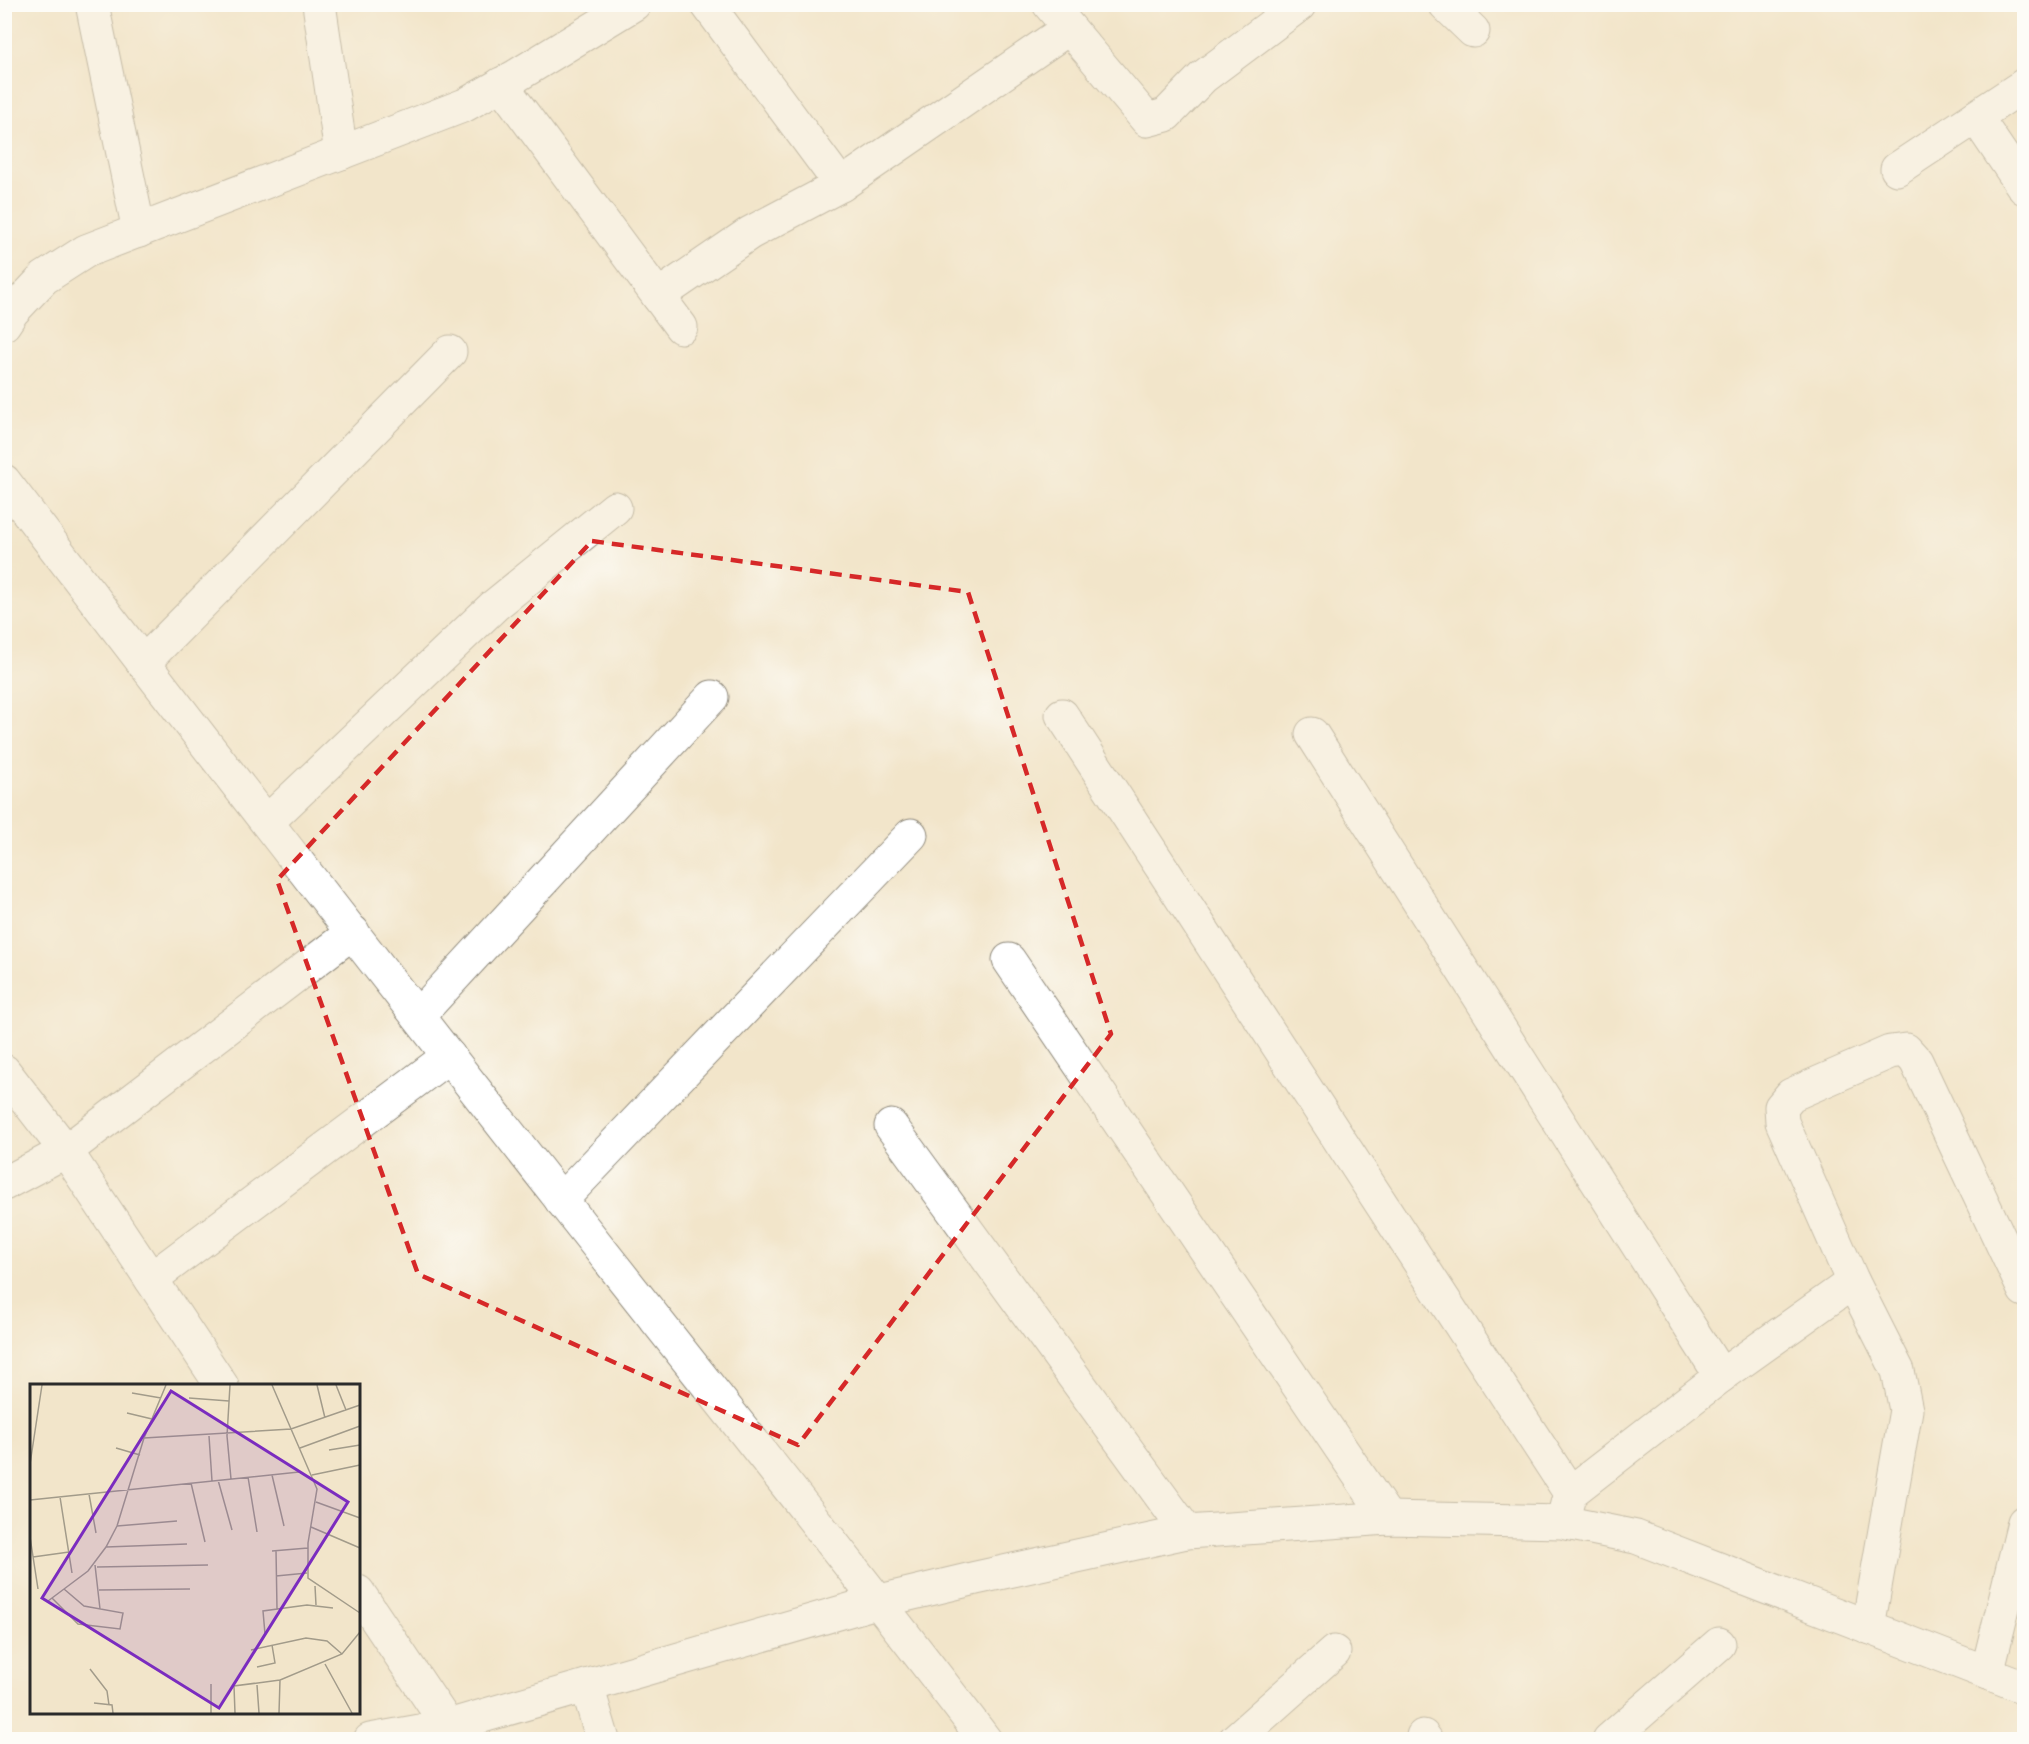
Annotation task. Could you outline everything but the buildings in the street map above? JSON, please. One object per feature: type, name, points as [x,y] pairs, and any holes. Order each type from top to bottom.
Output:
[{"type":"street","points":[[92,4],[140,231]]},
{"type":"street","points":[[319,4],[341,153]]},
{"type":"street","points":[[4,324],[12,312],[44,278],[86,251],[465,105],[634,4]]},
{"type":"street","points":[[707,4],[841,186]]},
{"type":"street","points":[[1445,4],[1473,31]]},
{"type":"street","points":[[658,296],[750,233],[841,186],[1059,16],[1147,120],[1166,116],[1203,78],[1299,5]]},
{"type":"street","points":[[501,84],[681,327]]},
{"type":"street","points":[[1897,169],[2025,85]]},
{"type":"street","points":[[1976,117],[2025,188]]},
{"type":"street","points":[[143,663],[450,352]]},
{"type":"street","points":[[4,481],[561,1200],[880,1601],[986,1740]]},
{"type":"street","points":[[267,822],[494,606],[615,508]]},
{"type":"street","points":[[418,1016],[712,697]]},
{"type":"street","points":[[1062,715],[1566,1507]]},
{"type":"street","points":[[1311,734],[1721,1376]]},
{"type":"street","points":[[561,1200],[910,835]]},
{"type":"street","points":[[4,1184],[66,1151],[353,933]]},
{"type":"street","points":[[1009,960],[1388,1518]]},
{"type":"street","points":[[1868,1626],[1906,1410],[1898,1371],[1853,1282],[1782,1122],[1781,1107],[1791,1095],[1890,1052],[1905,1050],[1916,1061],[2025,1290]]},
{"type":"street","points":[[151,1279],[449,1056]]},
{"type":"street","points":[[4,1071],[66,1151],[221,1384]]},
{"type":"street","points":[[891,1126],[1186,1532]]},
{"type":"street","points":[[1566,1507],[1721,1376],[1853,1282]]},
{"type":"street","points":[[370,1740],[448,1726],[880,1601],[1186,1532],[1566,1507],[1636,1537],[2025,1687]]},
{"type":"street","points":[[1987,1673],[2025,1522]]},
{"type":"street","points":[[360,1595],[448,1726]]},
{"type":"street","points":[[1609,1740],[1719,1644]]},
{"type":"street","points":[[1235,1740],[1334,1652]]},
{"type":"street","points":[[587,1686],[603,1740]]},
{"type":"highlighted area","points":[[592,541],[968,592],[1111,1034],[798,1445],[418,1274],[277,880]]}]
